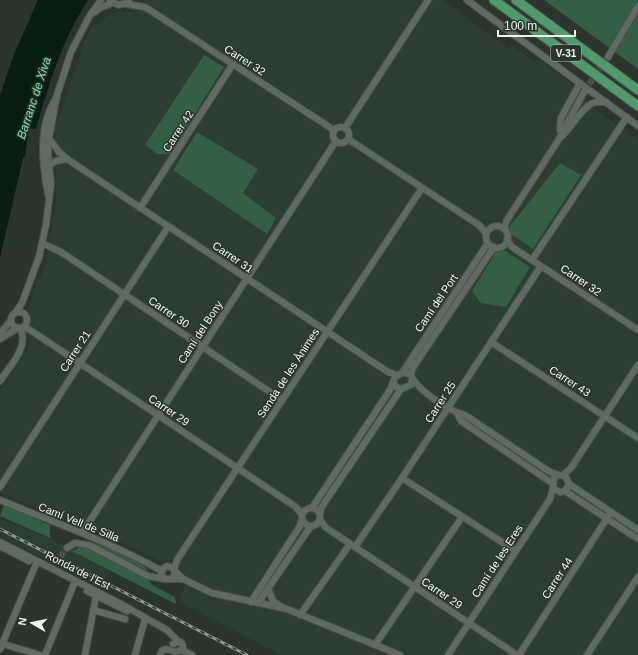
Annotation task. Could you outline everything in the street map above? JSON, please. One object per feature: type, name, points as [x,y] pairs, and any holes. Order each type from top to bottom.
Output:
[{"type":"highway","name":"V-31","points":[[494,0],[638,106]]},
{"type":"highway","name":"V-31","points":[[516,0],[638,90]]},
{"type":"street","points":[[20,313],[42,243],[46,225],[51,184],[49,138],[57,95],[72,52],[89,17],[102,0]]},
{"type":"street","name":"Carrer 32","points":[[140,0],[145,7]]},
{"type":"street","points":[[345,128],[428,0]]},
{"type":"street","points":[[467,0],[638,126]]},
{"type":"street","points":[[89,17],[100,8],[111,2]]},
{"type":"street","name":"Carrer 32","points":[[111,2],[119,5],[128,2],[145,7],[334,130]]},
{"type":"street","points":[[608,57],[638,6]]},
{"type":"street","name":"Carrer 42","points":[[140,208],[233,64]]},
{"type":"street","points":[[559,139],[561,118],[580,83]]},
{"type":"street","points":[[479,225],[490,228],[502,227],[559,139],[564,126],[584,92]]},
{"type":"street","points":[[48,199],[43,153],[43,136],[51,106],[57,95]]},
{"type":"street","points":[[559,139],[568,132],[586,108],[594,103],[606,102]]},
{"type":"street","points":[[532,260],[627,117]]},
{"type":"street","points":[[338,127],[345,128],[348,131],[348,139],[341,143],[336,141],[333,137],[334,130],[338,127]]},
{"type":"street","name":"Carrer 31","points":[[49,138],[59,152],[67,159],[396,377]]},
{"type":"street","points":[[348,139],[479,225],[486,233],[488,243],[494,247],[505,243],[507,234],[502,227]]},
{"type":"street","name":"Camí del Bony","points":[[82,533],[336,141]]},
{"type":"street","points":[[49,165],[56,161],[67,159]]},
{"type":"street","name":"Senda de les Ànimes","points":[[172,579],[175,562],[422,188]]},
{"type":"street","name":"Carrer 21","points":[[0,488],[168,227]]},
{"type":"street","points":[[486,233],[490,228]]},
{"type":"street","name":"Carrer 30","points":[[42,243],[61,252],[282,400]]},
{"type":"street","name":"Camí del Port","points":[[254,602],[300,526],[306,513],[390,390],[396,377],[488,243]]},
{"type":"street","name":"Carrer 32","points":[[505,243],[638,330]]},
{"type":"street","name":"Camí del Port","points":[[412,377],[416,362],[494,247]]},
{"type":"street","name":"Carrer 25","points":[[300,615],[402,478],[540,266]]},
{"type":"street","points":[[0,334],[11,320],[12,315],[20,313]]},
{"type":"street","points":[[0,381],[32,331],[27,321],[20,313]]},
{"type":"street","points":[[11,320],[14,327],[20,328]]},
{"type":"street","points":[[0,339],[20,328],[27,321]]},
{"type":"street","points":[[20,328],[24,335],[23,346]]},
{"type":"street","name":"Carrer 29","points":[[20,328],[32,331],[306,513]]},
{"type":"street","name":"Carrer 43","points":[[491,342],[638,438]]},
{"type":"street","points":[[562,491],[565,478],[571,468],[638,365]]},
{"type":"street","points":[[401,389],[396,387],[396,377],[407,373],[423,391],[448,408],[465,415],[565,478],[638,530]]},
{"type":"street","points":[[408,387],[412,377]]},
{"type":"street","points":[[254,602],[268,588],[311,526],[317,524],[322,508],[401,389],[408,387],[423,391]]},
{"type":"street","points":[[457,413],[461,421],[553,485],[638,539]]},
{"type":"street","points":[[402,478],[516,551]]},
{"type":"street","points":[[553,485],[554,478],[565,478]]},
{"type":"street","name":"Camí de les Eres","points":[[448,655],[550,499],[553,485]]},
{"type":"street","name":"Camí de les Eres","points":[[550,499],[562,491]]},
{"type":"street","name":"Camí Vell de Silla","points":[[0,500],[82,533],[163,570],[169,566],[174,570]]},
{"type":"street","points":[[311,526],[306,524],[306,513],[317,510],[320,517]]},
{"type":"street","name":"Carrer 44","points":[[518,655],[611,512]]},
{"type":"street","name":"Carrer 29","points":[[320,517],[325,527],[518,655]]},
{"type":"street","points":[[375,645],[462,517]]},
{"type":"street","points":[[68,548],[76,543],[89,545],[148,576],[164,579],[183,579]]},
{"type":"street","name":"Ronda de l'Est","points":[[1,547],[96,596],[167,630],[175,645]]},
{"type":"street","name":"Ronda de l'Est","points":[[1,547],[46,565],[121,604],[145,619]]},
{"type":"street","points":[[36,564],[1,645],[40,655]]},
{"type":"street","points":[[46,565],[57,565],[64,574]]},
{"type":"street","points":[[146,574],[163,570],[164,579]]},
{"type":"street","points":[[174,570],[183,579],[212,593],[287,609]]},
{"type":"street","points":[[587,655],[638,577]]},
{"type":"street","points":[[45,655],[74,584]]},
{"type":"street","points":[[268,588],[272,601],[287,609],[400,655]]},
{"type":"street","points":[[85,655],[96,596]]},
{"type":"street","points":[[93,610],[125,619]]},
{"type":"street","points":[[135,655],[145,619]]},
{"type":"street","points":[[160,655],[164,649],[175,645],[176,652],[182,650],[192,655]]},
{"type":"street","points":[[379,655],[382,648]]},
{"type":"shaded area","points":[[146,0],[443,0],[508,48],[511,44],[534,62],[537,58],[573,85],[597,111],[638,140],[638,655],[282,655],[179,602],[185,585],[171,559],[162,562],[98,531],[74,524],[0,493],[0,391],[29,345],[29,304],[47,261],[56,201],[55,128],[85,41],[91,28],[109,15],[118,12],[134,12]]},
{"type":"shaded area","points":[[0,519],[46,537],[110,569],[101,588],[0,536]]},
{"type":"green space","points":[[544,0],[638,0],[638,69]]},
{"type":"green space","points":[[204,55],[224,67],[170,154],[157,154],[145,145]]},
{"type":"green space","points":[[197,132],[258,169],[243,193],[276,218],[267,234],[173,170]]},
{"type":"green space","points":[[560,163],[581,175],[533,249],[506,231]]},
{"type":"green space","points":[[499,247],[530,267],[506,307],[481,303],[472,291]]},
{"type":"green space","points":[[4,505],[50,525],[50,538],[0,516]]},
{"type":"green space","points":[[95,541],[143,565],[149,572],[93,543]]},
{"type":"green space","points":[[83,546],[147,578],[152,585],[175,597],[176,604],[72,551]]},
{"type":"water","name":"Barranc de Xiva","points":[[38,0],[88,0],[71,31],[57,63],[36,129],[29,128],[25,157],[23,158],[0,258],[0,95],[14,54]]},
{"type":"tunnel","points":[[584,92],[604,62]]},
{"type":"tunnel","points":[[55,564],[67,548]]},
{"type":"railway","points":[[0,529],[247,655]]}]
